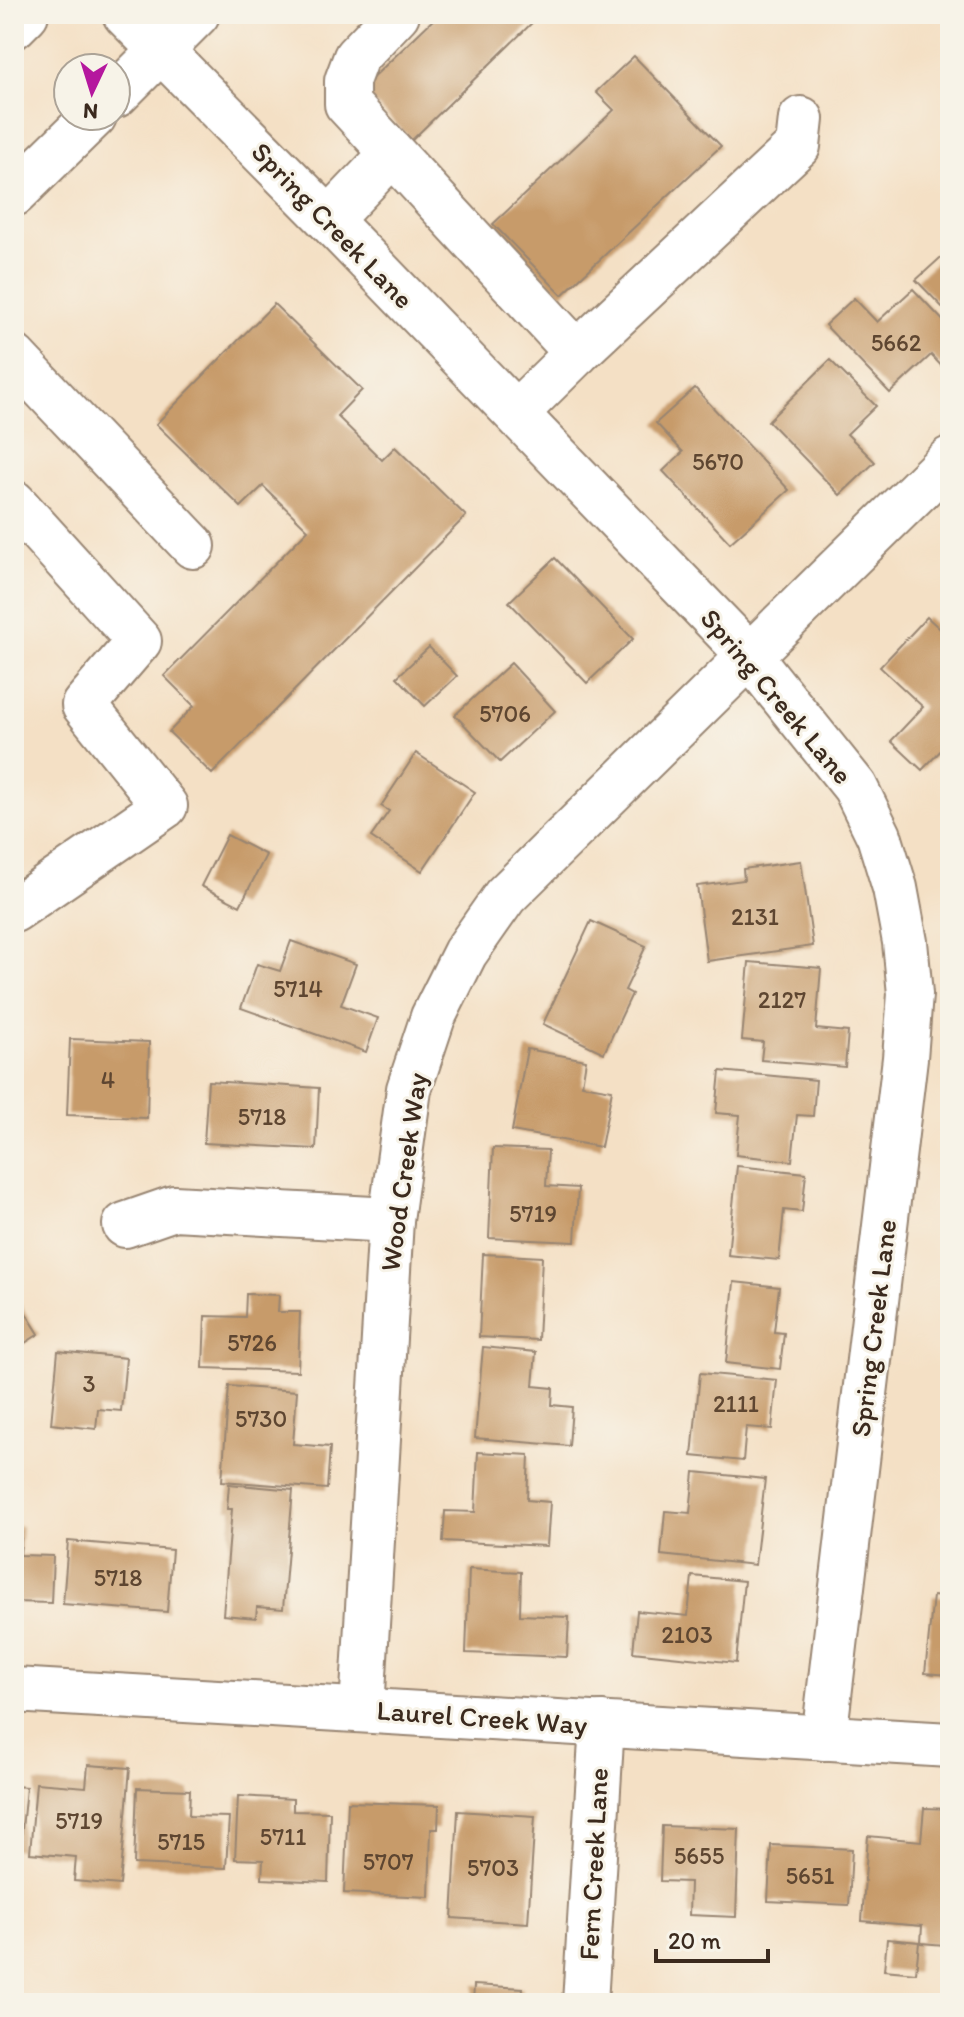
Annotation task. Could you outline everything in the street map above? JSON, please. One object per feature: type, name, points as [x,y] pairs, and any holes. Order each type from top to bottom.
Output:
[{"type":"street","points":[[14,26],[26,14]]},
{"type":"street","name":"Spring Creek Lane","points":[[125,14],[329,220],[749,655],[855,787],[879,836],[895,888],[910,994],[824,1738]]},
{"type":"street","points":[[132,79],[197,14]]},
{"type":"street","points":[[397,14],[356,57],[347,81],[347,104],[577,353]]},
{"type":"street","points":[[516,413],[798,146],[801,119]]},
{"type":"street","points":[[14,194],[78,132]]},
{"type":"street","points":[[329,220],[392,154]]},
{"type":"street","points":[[14,357],[193,546]]},
{"type":"street","name":"Wood Creek Way","points":[[362,1709],[391,1220],[409,1089],[433,1017],[465,953],[505,896],[950,459]]},
{"type":"street","points":[[14,503],[139,641],[84,705],[165,806],[14,910]]},
{"type":"street","points":[[125,1225],[174,1208],[391,1220]]},
{"type":"street","name":"Laurel Creek Way","points":[[14,1690],[950,1745]]},
{"type":"street","name":"Fern Creek Lane","points":[[585,2003],[602,1724]]},
{"type":"building","points":[[439,14],[541,14],[412,140],[361,89]]},
{"type":"building","points":[[634,56],[721,146],[562,295],[493,224],[614,110],[596,92]]},
{"type":"building","points":[[950,249],[950,315],[916,280]]},
{"type":"building","points":[[913,289],[950,328],[950,375],[931,355],[890,393],[825,325],[854,298],[877,322]]},
{"type":"building","points":[[274,304],[362,390],[337,416],[382,460],[395,447],[466,516],[212,774],[169,732],[194,706],[164,676],[308,530],[263,486],[241,507],[156,424]]},
{"type":"building","points":[[830,360],[876,406],[847,434],[875,462],[840,495],[768,421]]},
{"type":"building","points":[[695,388],[789,490],[730,543],[663,471],[683,452],[656,423]]},
{"type":"building","points":[[555,558],[633,639],[587,683],[509,602]]},
{"type":"building","points":[[927,617],[950,638],[950,741],[922,770],[891,741],[923,707],[880,667]]},
{"type":"building","points":[[429,647],[457,676],[425,706],[397,677]]},
{"type":"building","points":[[511,663],[555,711],[500,762],[455,715]]},
{"type":"building","points":[[416,753],[475,792],[422,871],[371,837],[389,811],[381,806]]},
{"type":"building","points":[[227,835],[266,855],[240,906],[201,886]]},
{"type":"building","points":[[801,861],[813,946],[707,961],[697,886],[744,880],[743,869]]},
{"type":"building","points":[[591,921],[646,946],[625,990],[632,994],[604,1053],[543,1024]]},
{"type":"building","points":[[291,941],[356,964],[341,1005],[378,1018],[366,1052],[241,1008],[257,964],[280,971]]},
{"type":"building","points":[[749,962],[821,968],[816,1029],[848,1032],[845,1067],[761,1060],[763,1042],[742,1040]]},
{"type":"building","points":[[70,1039],[149,1042],[147,1118],[67,1115]]},
{"type":"building","points":[[527,1049],[586,1060],[582,1085],[612,1090],[601,1147],[512,1131]]},
{"type":"building","points":[[720,1071],[816,1080],[813,1116],[797,1115],[792,1161],[736,1155],[740,1115],[716,1113]]},
{"type":"building","points":[[208,1081],[319,1088],[316,1149],[204,1143]]},
{"type":"building","points":[[493,1148],[548,1150],[546,1186],[578,1188],[575,1242],[489,1238]]},
{"type":"building","points":[[737,1166],[806,1173],[802,1212],[784,1210],[779,1260],[728,1255]]},
{"type":"building","points":[[483,1254],[542,1257],[538,1340],[479,1337]]},
{"type":"building","points":[[734,1282],[779,1287],[774,1332],[784,1333],[780,1369],[726,1363]]},
{"type":"building","points":[[14,1294],[39,1334],[14,1350]]},
{"type":"building","points":[[246,1294],[279,1295],[278,1312],[300,1312],[298,1371],[203,1368],[205,1316],[245,1317]]},
{"type":"building","points":[[483,1347],[536,1352],[533,1386],[553,1388],[552,1405],[572,1407],[569,1446],[475,1438]]},
{"type":"building","points":[[58,1351],[126,1358],[121,1411],[98,1409],[96,1429],[51,1424]]},
{"type":"building","points":[[700,1373],[777,1380],[772,1429],[746,1427],[743,1461],[692,1456]]},
{"type":"building","points":[[229,1386],[297,1391],[293,1444],[330,1447],[327,1489],[222,1481]]},
{"type":"building","points":[[478,1452],[529,1455],[527,1500],[550,1502],[547,1546],[443,1541],[445,1511],[475,1512]]},
{"type":"building","points":[[694,1472],[765,1479],[755,1565],[661,1555],[665,1511],[690,1513]]},
{"type":"building","points":[[229,1484],[293,1490],[283,1609],[257,1607],[256,1618],[223,1615],[232,1509],[227,1509]]},
{"type":"building","points":[[14,1525],[22,1526],[20,1555],[53,1556],[51,1603],[14,1602]]},
{"type":"building","points":[[68,1541],[172,1550],[167,1612],[63,1604]]},
{"type":"building","points":[[469,1569],[521,1572],[520,1615],[569,1617],[567,1657],[466,1653]]},
{"type":"building","points":[[692,1576],[744,1581],[736,1663],[633,1652],[637,1611],[688,1616]]},
{"type":"building","points":[[933,1596],[950,1598],[950,1675],[925,1673]]},
{"type":"building","points":[[88,1765],[130,1768],[120,1885],[74,1881],[76,1857],[30,1853],[36,1783],[86,1787]]},
{"type":"building","points":[[14,1786],[26,1787],[20,1850],[14,1849]]},
{"type":"building","points":[[137,1788],[190,1790],[189,1816],[229,1817],[226,1868],[134,1864]]},
{"type":"building","points":[[238,1796],[293,1799],[293,1811],[330,1812],[328,1882],[262,1879],[263,1860],[235,1859]]},
{"type":"building","points":[[348,1802],[439,1805],[438,1829],[431,1829],[429,1897],[344,1893]]},
{"type":"building","points":[[924,1808],[950,1809],[950,1885],[945,1945],[921,1943],[922,1926],[862,1921],[868,1836],[921,1841]]},
{"type":"building","points":[[458,1811],[535,1816],[528,1923],[452,1918]]},
{"type":"building","points":[[662,1826],[739,1829],[736,1917],[689,1915],[690,1882],[660,1881]]},
{"type":"building","points":[[771,1845],[852,1849],[849,1905],[768,1901]]},
{"type":"building","points":[[887,1939],[919,1942],[916,1973],[884,1970]]},
{"type":"building","points":[[474,1985],[523,1988],[522,2003],[473,2003]]}]
